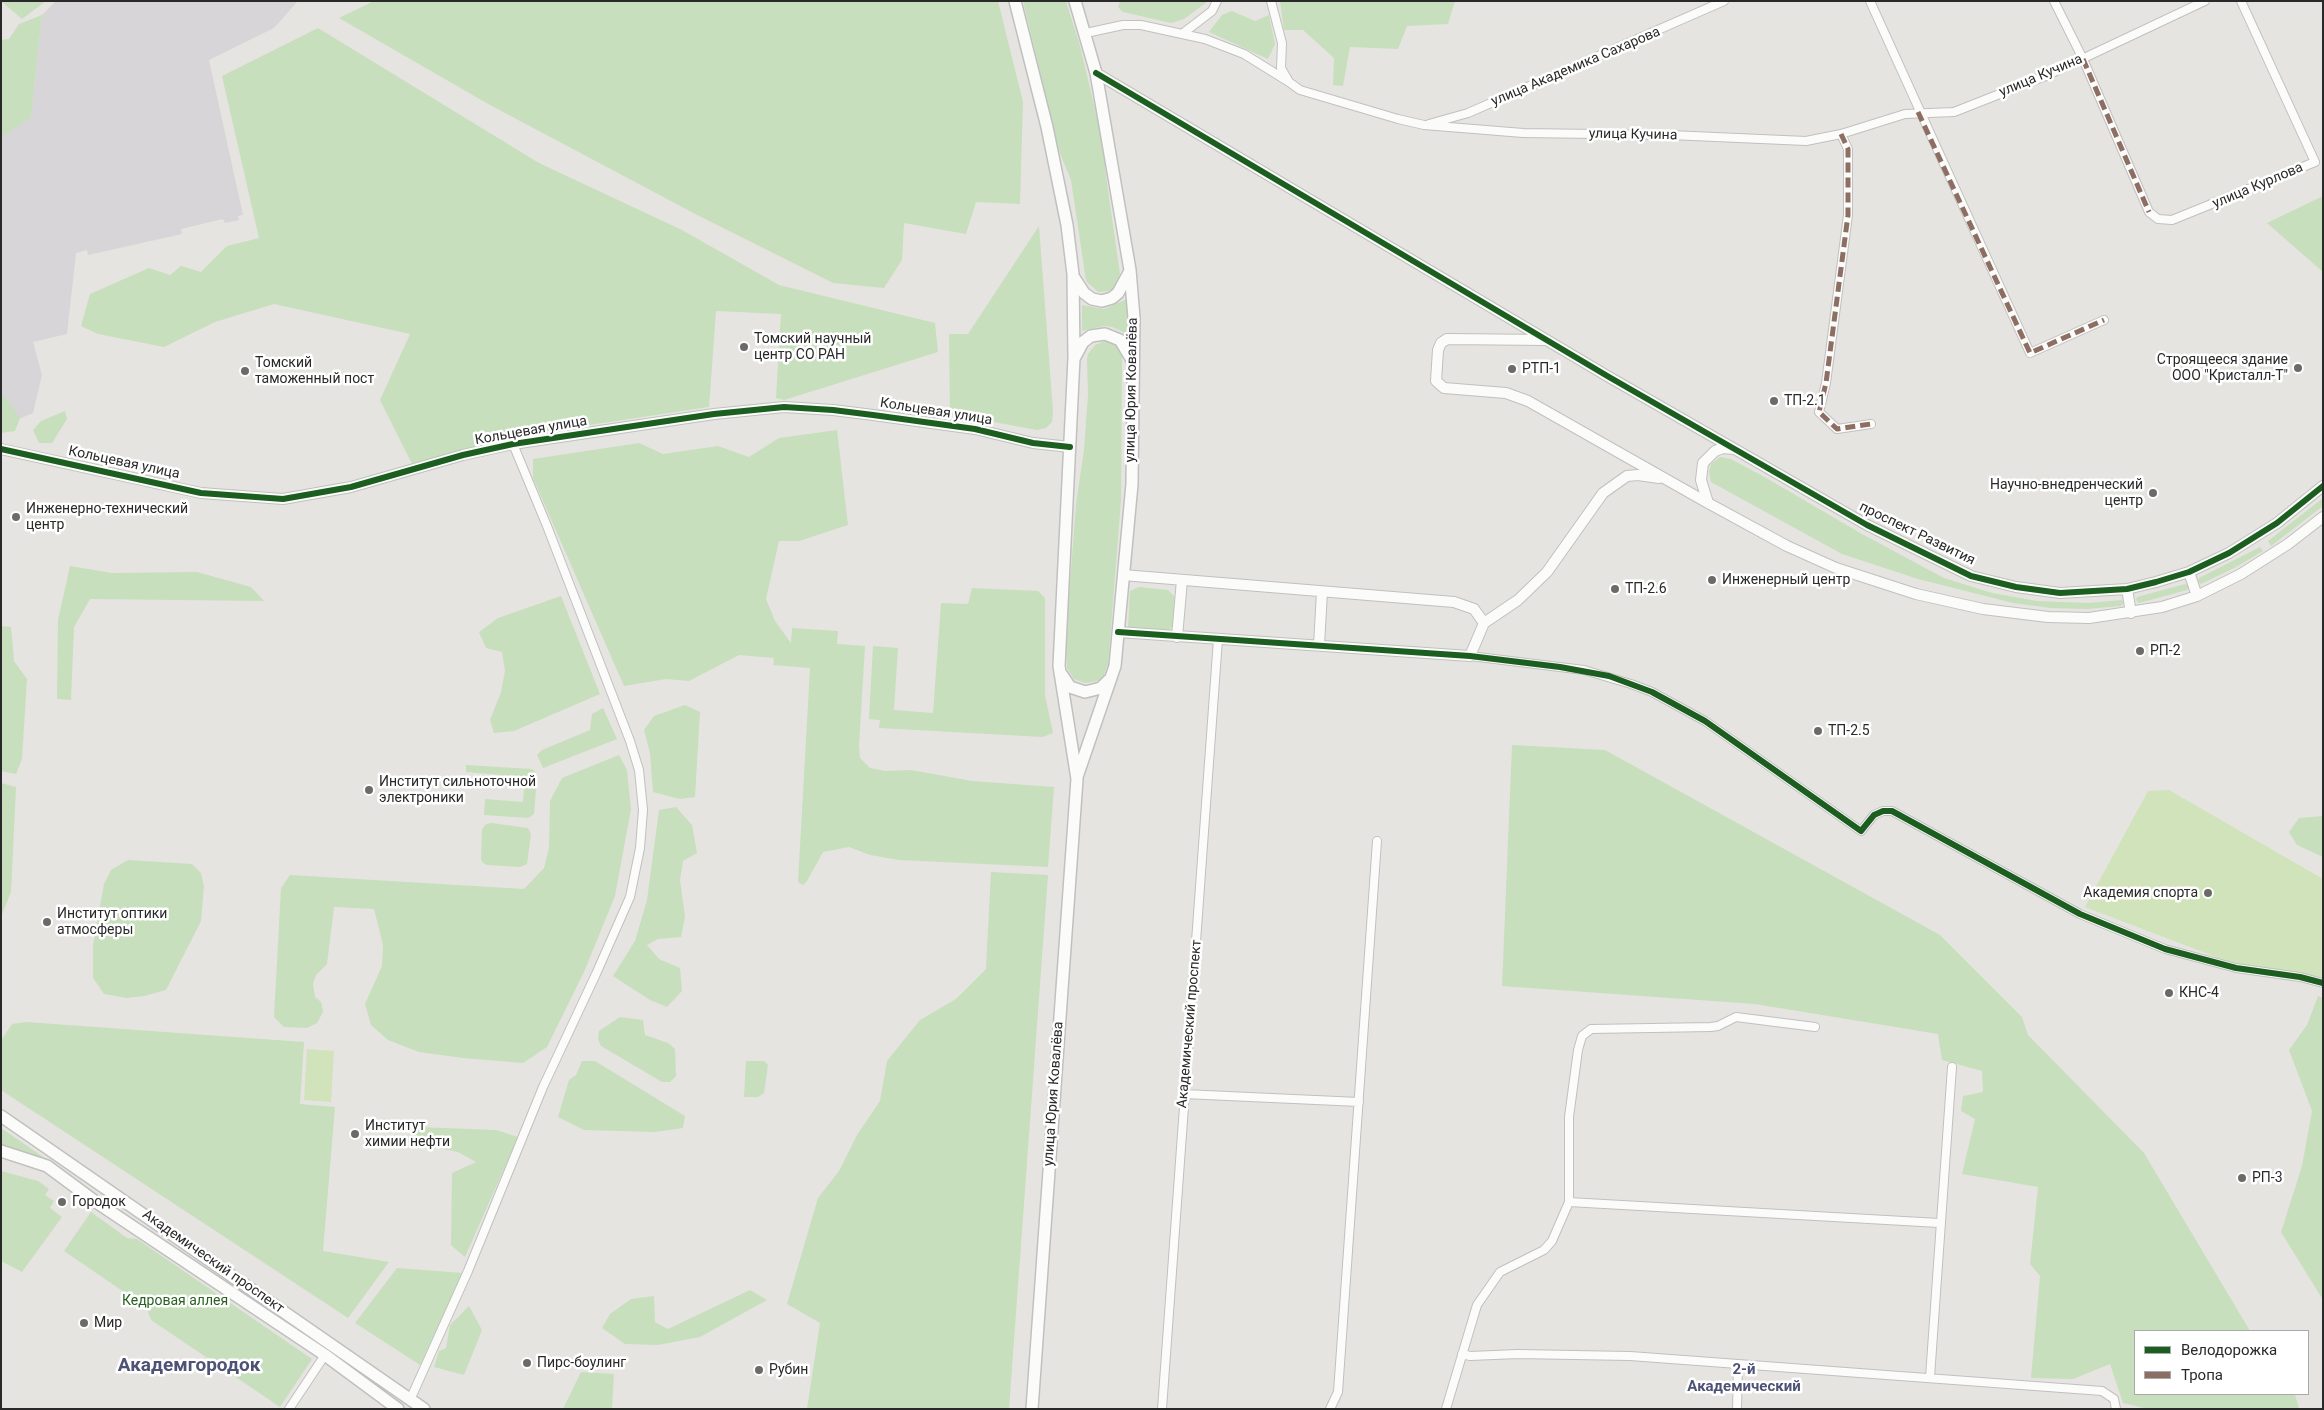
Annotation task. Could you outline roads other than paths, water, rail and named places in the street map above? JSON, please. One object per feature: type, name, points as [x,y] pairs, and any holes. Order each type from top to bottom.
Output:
[{"type":"main road","name":"улица Юрия Ковалёва","points":[[1015,1],[1047,127],[1067,225],[1073,274],[1074,358],[1059,666],[1077,779],[1032,1409]]},
{"type":"main road","name":"улица Юрия Ковалёва","points":[[1075,1],[1086,33],[1096,73],[1130,270],[1134,318],[1132,484],[1118,632],[1112,676],[1077,779]]},
{"type":"main road","points":[[1073,274],[1084,293],[1092,299],[1102,301],[1112,298],[1118,293],[1130,270]]},
{"type":"main road","points":[[1074,358],[1083,342],[1091,336],[1105,334],[1120,340],[1133,361]]},
{"type":"main road","points":[[1059,666],[1065,681],[1077,691],[1093,692],[1107,683],[1112,676]]},
{"type":"main road","name":"Академический проспект","points":[[1,1116],[424,1409]]},
{"type":"main road","name":"Академический проспект","points":[[1,1150],[47,1166],[94,1200],[325,1355],[398,1409]]},
{"type":"main road","points":[[325,1355],[333,1346]]},
{"type":"street","points":[[1182,34],[1212,11],[1217,1]]},
{"type":"street","points":[[1271,1],[1282,43],[1281,68],[1290,82]]},
{"type":"street","name":"улица Академика Сахарова","points":[[1424,125],[1468,114],[1724,1]]},
{"type":"street","points":[[1870,1],[1918,112],[2030,353],[2104,320]]},
{"type":"street","points":[[2054,1],[2082,59]]},
{"type":"street","name":"улица Кучина","points":[[1086,33],[1123,25],[1141,25],[1205,39],[1244,54],[1300,90],[1424,125],[1523,133],[1670,135],[1806,141],[1841,134],[1905,114],[1954,112],[2082,59],[2205,1]]},
{"type":"street","name":"улица Курлова","points":[[2082,59],[2149,212],[2165,220],[2180,219],[2315,162],[2242,1]]},
{"type":"street","name":"проспект Развития","points":[[1096,73],[1546,340],[1867,525],[1971,576],[2016,587],[2060,593],[2127,589],[2189,572],[2229,553],[2277,523],[2323,486]]},
{"type":"street","points":[[1466,129],[1461,122],[1468,114]]},
{"type":"street","points":[[1841,134],[1848,149],[1848,215],[1826,383],[1819,412],[1837,429],[1871,424]]},
{"type":"street","points":[[2315,162],[2323,158]]},
{"type":"street","points":[[1546,340],[1447,338],[1441,343],[1438,350],[1436,381],[1444,388],[1506,393],[1528,401],[1708,504],[1787,546],[1836,568],[1916,594],[1983,610],[2048,618],[2088,618],[2162,607],[2197,596],[2241,574],[2288,544],[2323,518]]},
{"type":"street","name":"Кольцевая улица","points":[[1,449],[201,493],[283,499],[350,487],[463,455],[513,444],[714,414],[784,407],[864,413],[975,429],[1033,443],[1070,447]]},
{"type":"street","points":[[410,1400],[468,1271],[543,1087],[630,896],[640,848],[643,810],[639,770],[547,526],[513,444]]},
{"type":"street","points":[[1708,504],[1701,480],[1703,463],[1715,452],[1723,448],[1737,449]]},
{"type":"street","points":[[1470,656],[1484,623],[1518,600],[1547,572],[1593,505],[1614,484],[1627,476],[1638,474],[1670,481]]},
{"type":"street","points":[[2189,572],[2197,596]]},
{"type":"street","points":[[1123,575],[1454,602],[1474,609],[1484,623]]},
{"type":"street","points":[[1177,637],[1182,580]]},
{"type":"street","points":[[2127,589],[2131,613]]},
{"type":"street","points":[[1319,645],[1322,592]]},
{"type":"street","points":[[1118,632],[1470,656],[1584,670],[1652,692],[1705,721],[1861,831],[1874,815],[1883,811],[1892,811],[2080,914],[2165,950],[2236,968],[2300,977],[2323,983]]},
{"type":"street","name":"Академический проспект","points":[[1162,1409],[1218,639]]},
{"type":"street","points":[[1330,1409],[1338,1392],[1377,841]]},
{"type":"street","points":[[1446,1409],[1477,1304],[1492,1280],[1500,1272],[1544,1250],[1552,1241],[1569,1202],[1569,1116],[1575,1069],[1582,1036],[1591,1029],[1711,1027],[1718,1026],[1736,1017],[1815,1027]]},
{"type":"street","points":[[1930,1377],[1939,1223],[1952,1067]]},
{"type":"street","points":[[1184,1094],[1359,1102]]},
{"type":"street","points":[[1569,1202],[1939,1223]]},
{"type":"street","points":[[1462,1354],[1470,1356],[1518,1354],[1630,1356],[1930,1377],[2013,1386],[2102,1391],[2114,1399],[2116,1409]]},
{"type":"street","points":[[289,1409],[325,1355]]},
{"type":"street","points":[[1736,1409],[1738,1364]]},
{"type":"place","name":"Томский научный центр СО РАН","points":[[744,347]]},
{"type":"place","name":"Строящееся здание ООО \"Кристалл-Т\"","points":[[2298,368]]},
{"type":"place","name":"РТП-1","points":[[1512,369]]},
{"type":"place","name":"Томский таможенный пост","points":[[245,371]]},
{"type":"place","name":"ТП-2.1","points":[[1774,401]]},
{"type":"place","name":"Научно-внедренческий центр","points":[[2153,493]]},
{"type":"place","name":"Инженерно-технический центр","points":[[16,517]]},
{"type":"place","name":"Инженерный центр","points":[[1712,580]]},
{"type":"place","name":"ТП-2.6","points":[[1615,589]]},
{"type":"place","name":"РП-2","points":[[2140,651]]},
{"type":"place","name":"ТП-2.5","points":[[1818,731]]},
{"type":"place","name":"Институт сильноточной электроники","points":[[369,790]]},
{"type":"place","name":"Академия спорта","points":[[2208,893]]},
{"type":"place","name":"Институт оптики атмосферы","points":[[47,922]]},
{"type":"place","name":"КНС-4","points":[[2169,993]]},
{"type":"place","name":"Институт химии нефти","points":[[355,1134]]},
{"type":"place","name":"РП-3","points":[[2242,1178]]},
{"type":"place","name":"Городок","points":[[62,1202]]},
{"type":"place","name":"Мир","points":[[84,1323]]},
{"type":"place","name":"Пирс-боулинг","points":[[527,1363]]},
{"type":"place","name":"Рубин","points":[[759,1370]]},
{"type":"district","name":"Академгородок","points":[[189,1366]]},
{"type":"district","name":"2-й Академический","points":[[1744,1378]]},
{"type":"park label","name":"Кедровая аллея","points":[[175,1301]]}]
